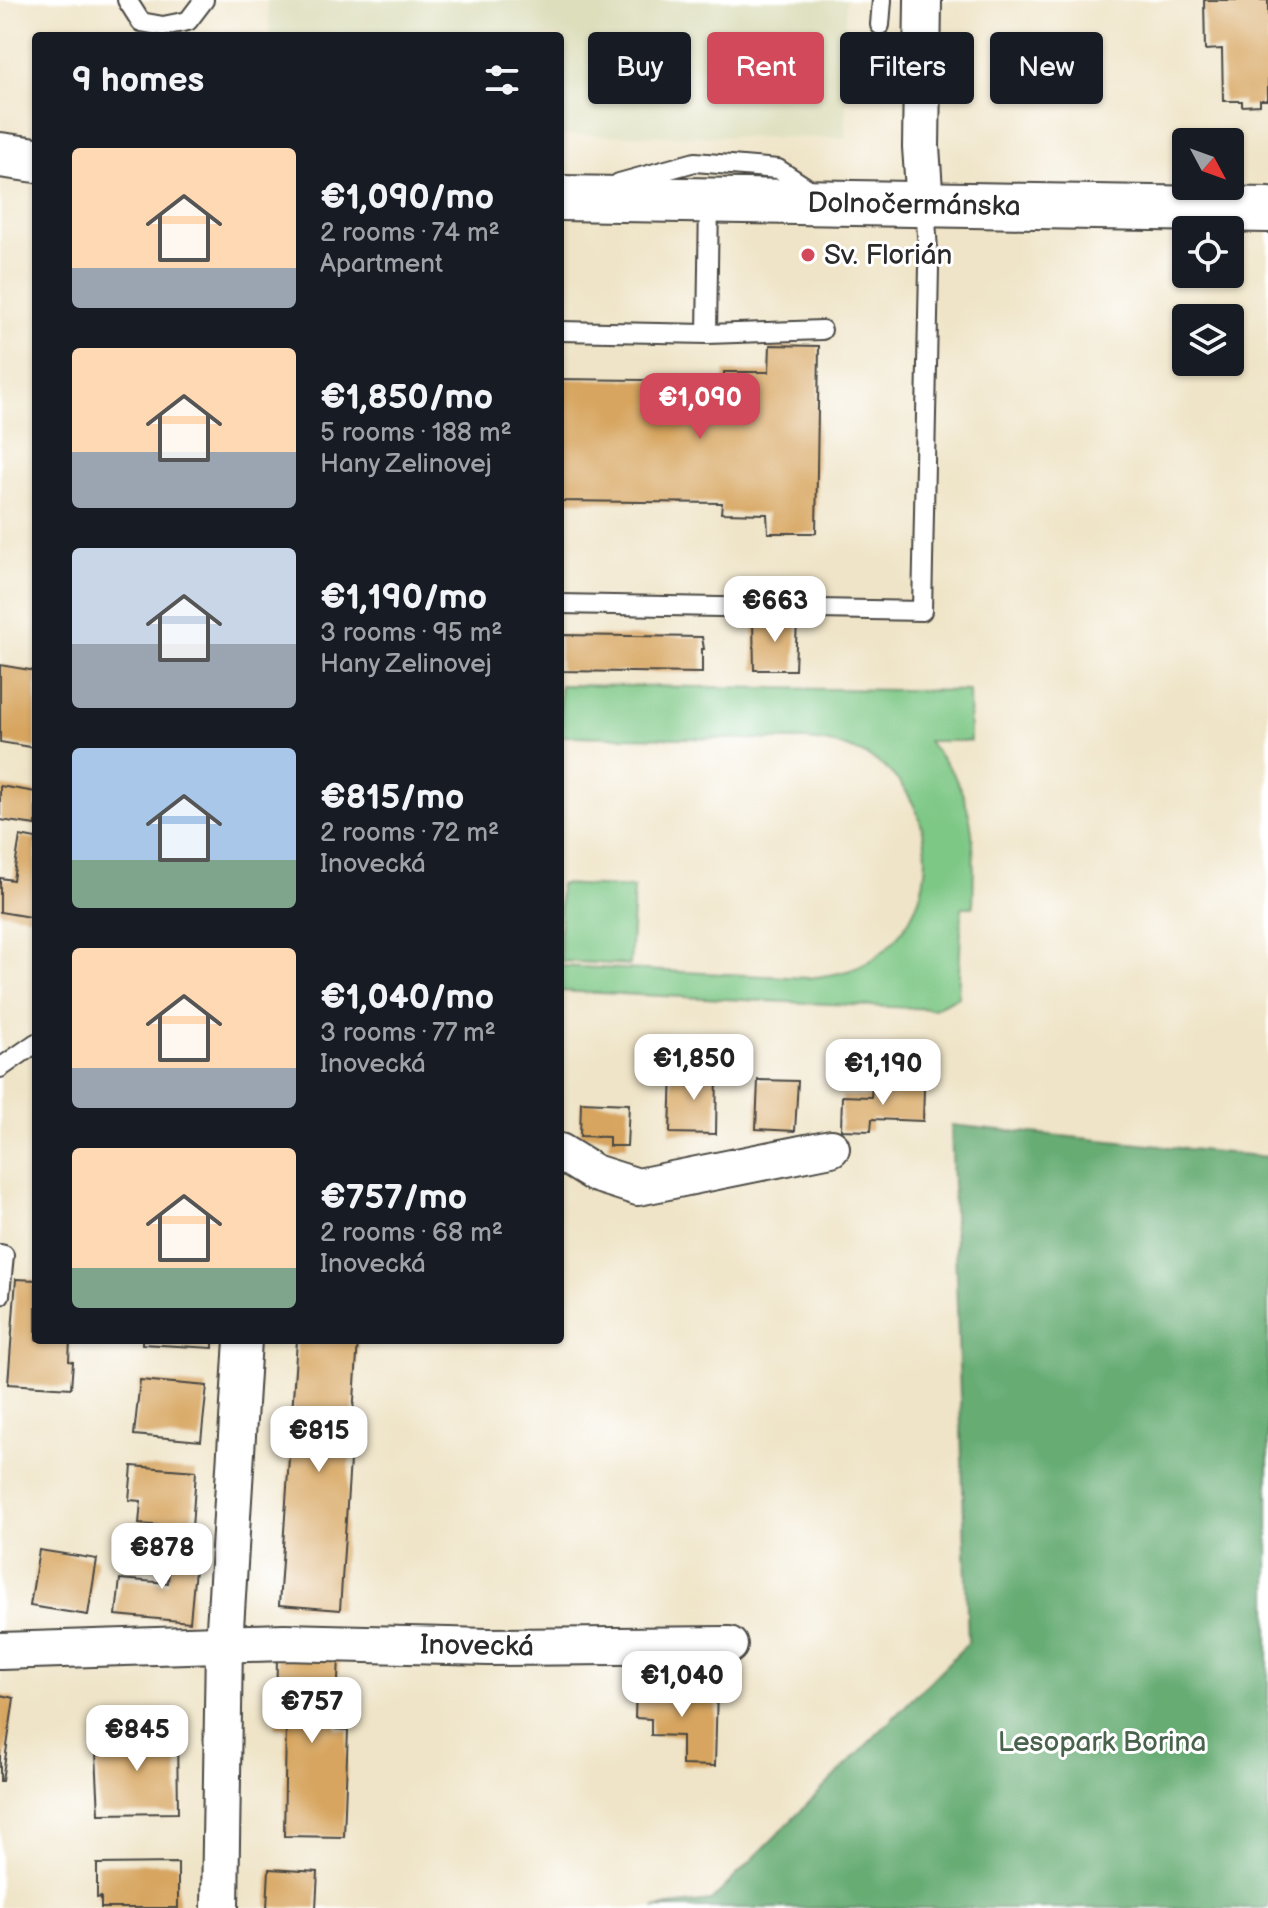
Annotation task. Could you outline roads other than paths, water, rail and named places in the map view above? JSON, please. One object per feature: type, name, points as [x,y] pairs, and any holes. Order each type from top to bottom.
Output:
[{"type":"street","points":[[923,0],[921,147],[925,204]]},
{"type":"street","points":[[0,155],[32,159]]},
{"type":"street","name":"Dolnočermánska","points":[[564,198],[1268,210]]},
{"type":"street","points":[[564,1154],[594,1173],[638,1187],[831,1148]]},
{"type":"street","points":[[220,1908],[224,1644],[243,1344]]},
{"type":"street","name":"Inovecká","points":[[0,1651],[284,1642],[489,1647],[729,1645]]},
{"type":"lane","points":[[127,0],[141,22],[163,26],[188,21],[204,0]]},
{"type":"lane","points":[[880,25],[882,0]]},
{"type":"lane","points":[[564,198],[695,162],[778,169],[831,203]]},
{"type":"lane","points":[[707,334],[709,201]]},
{"type":"lane","points":[[564,604],[922,611],[929,267],[925,204]]},
{"type":"lane","points":[[564,331],[707,334],[822,330]]},
{"type":"lane","points":[[0,1068],[32,1046]]},
{"type":"lane","points":[[0,1254],[4,1255],[0,1295]]},
{"type":"place","name":"Sv. Florián","points":[[808,255]]},
{"type":"park label","name":"Lesopark Borina","points":[[1102,1742]]}]
